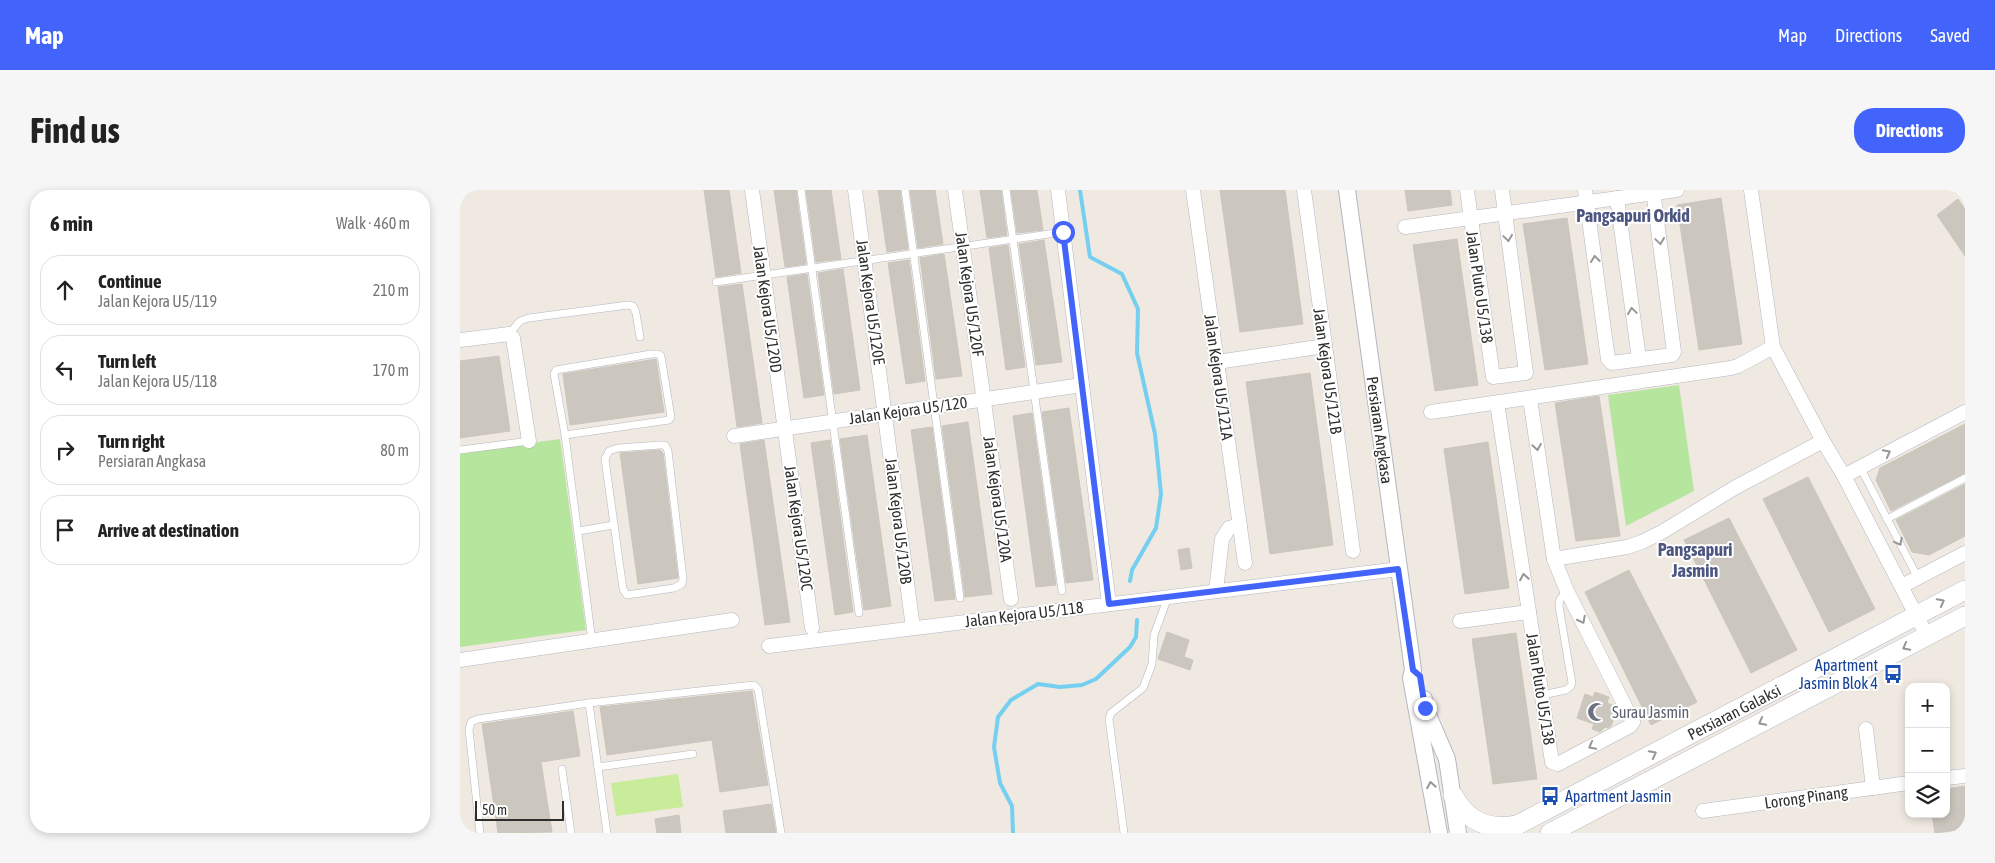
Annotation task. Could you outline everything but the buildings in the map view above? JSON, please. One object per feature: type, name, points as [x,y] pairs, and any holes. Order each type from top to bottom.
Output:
[{"type":"main road","name":"Persiaran Galaksi","points":[[1510,829],[1965,590]]},
{"type":"main road","name":"Persiaran Galaksi","points":[[1550,833],[1965,616]]},
{"type":"main road","points":[[1453,795],[1464,811],[1479,823],[1491,827],[1510,829]]},
{"type":"street","name":"Jalan Kejora U5/120D","points":[[752,190],[785,429]]},
{"type":"street","name":"Jalan Kejora U5/120E","points":[[855,190],[886,414]]},
{"type":"street","name":"Jalan Kejora U5/120F","points":[[955,190],[984,399]]},
{"type":"street","points":[[1058,190],[1109,604]]},
{"type":"street","name":"Jalan Kejora U5/121A","points":[[1193,190],[1245,563]]},
{"type":"street","name":"Jalan Kejora U5/121B","points":[[1304,190],[1353,551]]},
{"type":"street","name":"Persiaran Angkasa","points":[[1347,190],[1413,670],[1411,678],[1440,833]]},
{"type":"street","name":"Jalan Pluto U5/138","points":[[1467,190],[1493,377],[1526,373],[1502,190]]},
{"type":"street","points":[[1405,227],[1505,213],[1586,196],[1617,198],[1677,190]]},
{"type":"street","points":[[1751,190],[1773,347],[1823,441],[1844,476],[1927,636]]},
{"type":"street","points":[[1586,196],[1608,360],[1612,363],[1672,355],[1674,352],[1653,192]]},
{"type":"street","points":[[1617,198],[1639,359]]},
{"type":"street","points":[[460,340],[509,334],[513,338],[529,441]]},
{"type":"street","points":[[1217,362],[1325,346]]},
{"type":"street","points":[[1430,412],[1530,399],[1738,366],[1773,347]]},
{"type":"street","name":"Jalan Kejora U5/120","points":[[734,436],[1082,385]]},
{"type":"street","name":"Jalan Kejora U5/120A","points":[[984,399],[1011,599]]},
{"type":"street","name":"Jalan Pluto U5/138","points":[[1497,403],[1552,762],[1558,764],[1622,731],[1633,722],[1632,716],[1567,591],[1554,559],[1530,399]]},
{"type":"street","points":[[1844,476],[1965,412]]},
{"type":"street","name":"Jalan Kejora U5/120B","points":[[886,414],[913,628]]},
{"type":"street","name":"Jalan Kejora U5/120C","points":[[785,429],[812,628]]},
{"type":"street","points":[[1554,559],[1627,547],[1642,542],[1736,487],[1823,441]]},
{"type":"street","points":[[1216,591],[1222,539],[1229,528],[1240,525]]},
{"type":"street","points":[[1902,586],[1965,553]]},
{"type":"street","name":"Jalan Kejora U5/118","points":[[769,646],[1398,569]]},
{"type":"street","points":[[1460,621],[1529,612]]},
{"type":"street","points":[[460,660],[732,620]]},
{"type":"street","name":"Persiaran Angkasa","points":[[1413,670],[1420,676],[1425,708],[1444,747],[1458,833]]},
{"type":"street","points":[[1866,729],[1873,788]]},
{"type":"street","points":[[1950,778],[1965,776]]},
{"type":"street","name":"Lorong Pinang","points":[[1703,811],[1905,784]]},
{"type":"lane","points":[[801,190],[859,613]]},
{"type":"lane","points":[[905,190],[960,598]]},
{"type":"lane","points":[[1006,190],[1062,591]]},
{"type":"lane","points":[[716,282],[1063,232]]},
{"type":"lane","points":[[509,334],[520,322],[529,318],[628,305],[632,306],[636,313],[640,336]]},
{"type":"lane","points":[[565,435],[669,420],[671,417],[661,356],[651,354],[556,370],[554,374],[579,531],[592,640]]},
{"type":"lane","points":[[460,450],[529,441]]},
{"type":"lane","points":[[665,446],[668,451],[672,480],[684,578],[682,584],[674,588],[627,595],[623,590],[613,525],[605,459],[609,451],[618,448],[665,446]]},
{"type":"lane","points":[[1860,467],[1918,578]]},
{"type":"lane","points":[[1887,519],[1965,478]]},
{"type":"lane","points":[[579,531],[613,525]]},
{"type":"lane","points":[[1542,694],[1566,690],[1572,683],[1558,606],[1560,599],[1567,591]]},
{"type":"lane","points":[[1124,833],[1109,719],[1112,713],[1143,688],[1152,664],[1154,635],[1168,597]]},
{"type":"lane","points":[[480,833],[468,730],[471,722],[478,719],[589,703],[754,685],[758,689],[781,833]]},
{"type":"lane","points":[[589,703],[607,833]]},
{"type":"lane","points":[[598,767],[693,754]]},
{"type":"lane","points":[[562,769],[571,833]]},
{"type":"green space","points":[[1679,385],[1694,491],[1626,526],[1608,395]]},
{"type":"green space","points":[[560,439],[586,630],[460,647],[460,453]]},
{"type":"green space","points":[[678,774],[683,807],[616,816],[611,783]]},
{"type":"waterway","points":[[1080,190],[1090,257],[1122,274],[1138,309],[1137,353],[1155,434],[1161,494],[1156,528],[1132,570],[1130,581]]},
{"type":"waterway","points":[[1013,833],[1012,806],[1000,783],[994,747],[998,717],[1011,700],[1038,684],[1060,687],[1082,685],[1096,679],[1130,647],[1136,637],[1137,620]]},
{"type":"place","name":"Apartment Jasmin Blok 4","points":[[1893,674]]},
{"type":"place","name":"Surau Jasmin","points":[[1597,712]]},
{"type":"place","name":"Apartment Jasmin","points":[[1550,796]]},
{"type":"district","name":"Pangsapuri Orkid","points":[[1633,216]]},
{"type":"district","name":"Pangsapuri Jasmin","points":[[1695,560]]},
{"type":"route","points":[[1063,232],[1109,604],[1398,569],[1413,670],[1420,676],[1425,708]]}]
